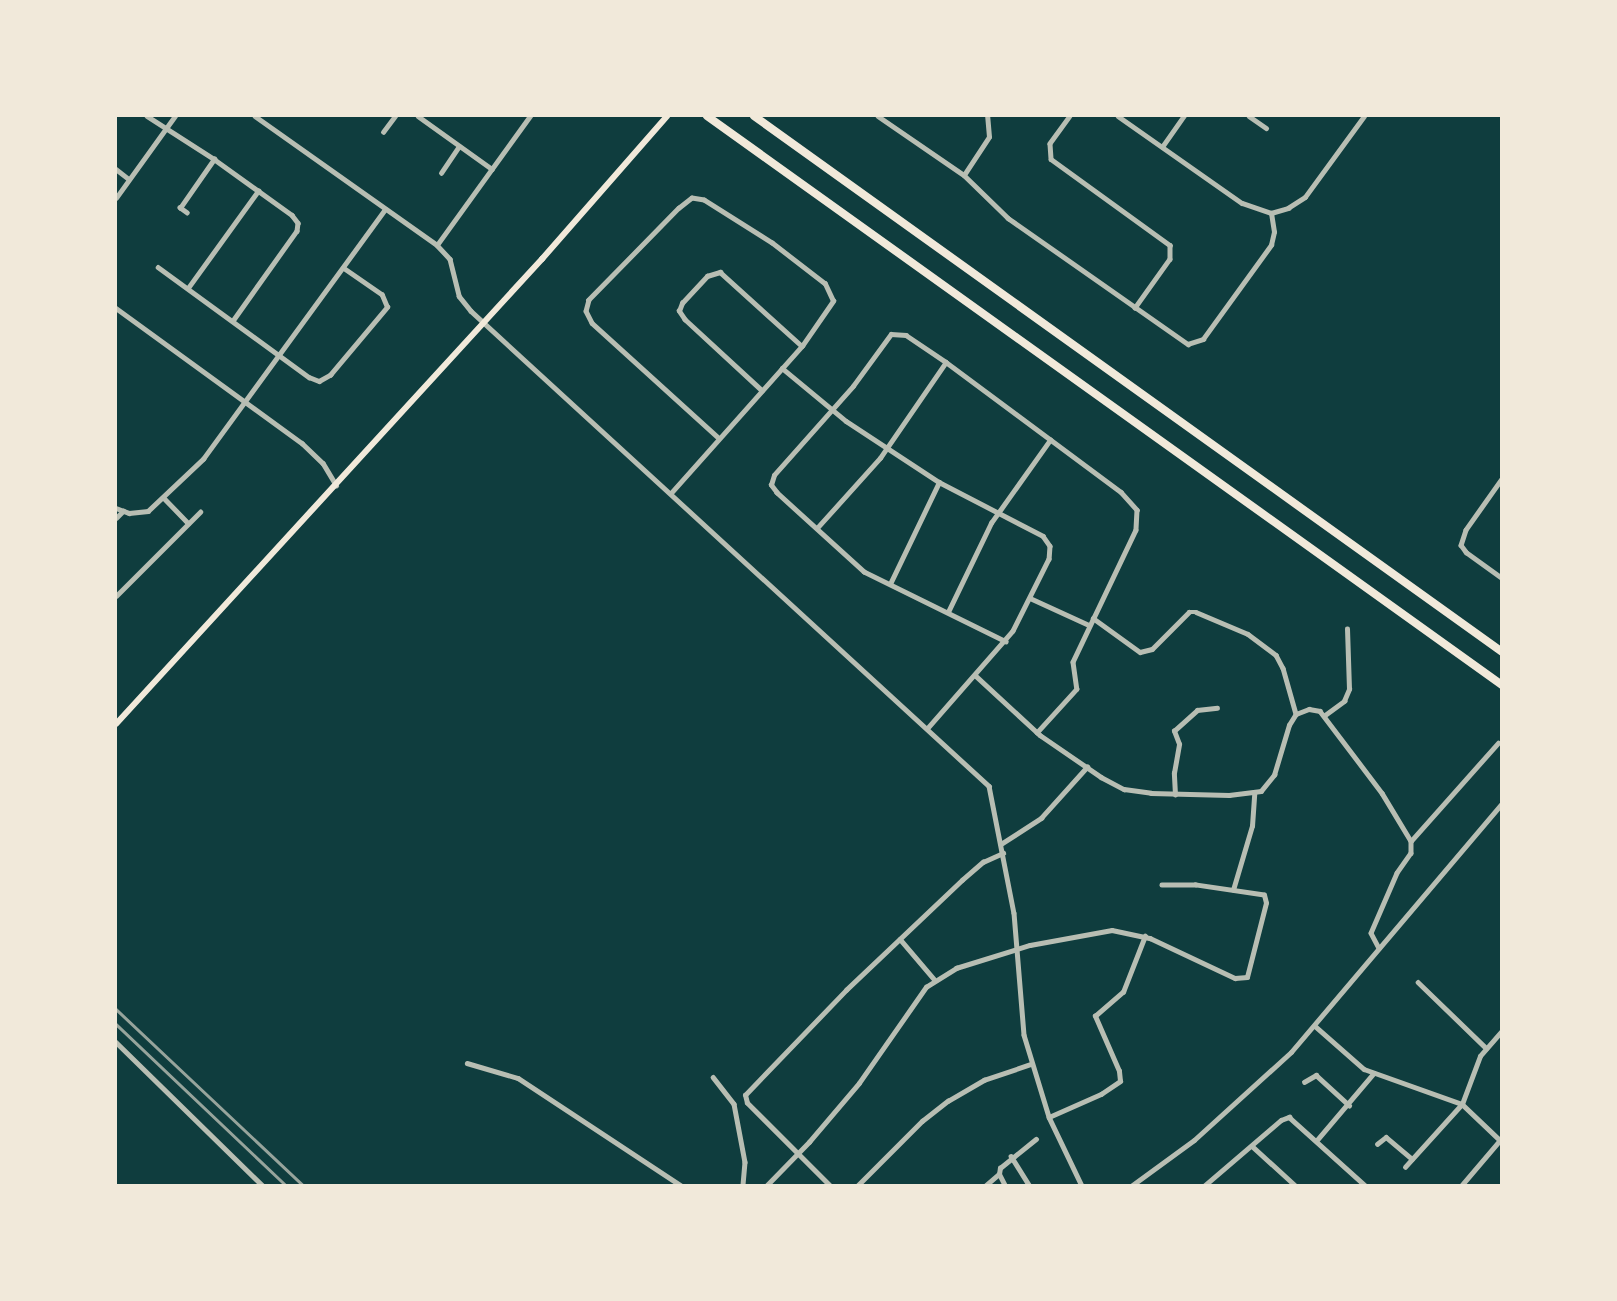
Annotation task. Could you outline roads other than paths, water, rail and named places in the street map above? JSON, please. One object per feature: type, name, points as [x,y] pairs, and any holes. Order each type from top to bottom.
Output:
[{"type":"highway","points":[[707,116],[1502,685]]},
{"type":"highway","points":[[754,116],[1502,652]]},
{"type":"main road","points":[[116,724],[484,322],[667,116]]},
{"type":"street","points":[[147,116],[214,159],[292,215],[298,227],[233,321]]},
{"type":"street","points":[[116,198],[175,116]]},
{"type":"street","points":[[258,116],[437,245],[450,259],[459,296],[484,322],[989,786],[1014,913],[1024,1035],[1048,1117],[1082,1185]]},
{"type":"street","points":[[383,132],[395,116]]},
{"type":"street","points":[[418,116],[492,169]]},
{"type":"street","points":[[437,245],[530,116]]},
{"type":"street","points":[[878,116],[964,176],[1008,218],[1182,342],[1198,343],[1271,245],[1274,232],[1271,213]]},
{"type":"street","points":[[964,176],[989,137],[987,116]]},
{"type":"street","points":[[1070,116],[1050,144],[1051,159],[1170,245],[1170,259],[1135,308]]},
{"type":"street","points":[[1118,116],[1242,203],[1271,213],[1288,208],[1305,197],[1364,116]]},
{"type":"street","points":[[1162,147],[1184,116]]},
{"type":"street","points":[[1248,116],[1265,128]]},
{"type":"street","points":[[441,173],[459,146]]},
{"type":"street","points":[[187,213],[180,208],[214,159]]},
{"type":"street","points":[[116,169],[129,179]]},
{"type":"street","points":[[188,288],[258,191]]},
{"type":"street","points":[[671,493],[802,346],[831,306],[830,290],[772,243],[698,197],[679,208],[589,300],[586,311],[592,323],[719,438]]},
{"type":"street","points":[[116,508],[122,512],[144,513],[164,498],[210,450],[385,209]]},
{"type":"street","points":[[158,267],[309,377],[323,380],[385,311],[387,303],[382,295],[343,268]]},
{"type":"street","points":[[762,391],[685,320],[680,311],[682,303],[707,276],[720,272],[802,346]]},
{"type":"street","points":[[116,308],[302,443],[331,473],[336,485]]},
{"type":"street","points":[[1006,642],[864,572],[777,494],[772,480],[891,334],[906,335],[984,389],[1130,498],[1137,510],[1136,530],[1073,662],[1077,689],[1035,731]]},
{"type":"street","points":[[817,528],[888,448],[946,362]]},
{"type":"street","points":[[782,368],[831,410],[939,482],[1043,536],[1050,547],[1049,559],[1006,642],[928,728]]},
{"type":"street","points":[[948,612],[997,513],[1050,440]]},
{"type":"street","points":[[331,473],[342,478]]},
{"type":"street","points":[[1502,479],[1463,535],[1461,545],[1470,555],[1502,578]]},
{"type":"street","points":[[890,584],[939,482]]},
{"type":"street","points":[[164,498],[188,523]]},
{"type":"street","points":[[116,518],[122,512]]},
{"type":"street","points":[[116,596],[200,512]]},
{"type":"street","points":[[1030,598],[1089,625]]},
{"type":"street","points":[[1093,618],[1140,652],[1152,649],[1189,612],[1196,612],[1248,634],[1276,655],[1283,668],[1296,714]]},
{"type":"street","points":[[1325,715],[1344,701],[1349,689],[1346,629]]},
{"type":"street","points":[[976,676],[1035,731],[1087,767],[1124,789],[1175,795],[1254,794],[1261,791],[1274,775],[1289,725],[1296,714],[1309,709],[1325,715],[1381,793],[1411,841],[1411,853],[1397,873],[1371,933],[1379,948]]},
{"type":"street","points":[[1175,795],[1174,773],[1179,744],[1174,731],[1197,710],[1217,708]]},
{"type":"street","points":[[1411,841],[1498,743]]},
{"type":"street","points":[[1001,844],[1041,818],[1087,767]]},
{"type":"street","points":[[1233,890],[1252,825],[1254,794]]},
{"type":"street","points":[[1131,1185],[1194,1140],[1246,1095],[1315,1026],[1502,803]]},
{"type":"street","points":[[733,1102],[745,1095],[846,990],[975,868],[1003,853]]},
{"type":"street","points":[[766,1185],[798,1154],[866,1074],[922,992],[934,979],[965,964],[1016,949],[1104,930],[1145,936],[1227,975],[1245,978],[1254,961],[1266,898],[1257,891],[1162,885]]},
{"type":"street","points":[[1048,1117],[1101,1094],[1120,1081],[1119,1071],[1095,1016],[1123,992],[1145,936]]},
{"type":"street","points":[[900,939],[934,979]]},
{"type":"street","points":[[1418,982],[1486,1048]]},
{"type":"street","points":[[1315,1026],[1352,1060],[1373,1074],[1462,1104],[1501,1140],[1461,1185]]},
{"type":"street","points":[[1405,1167],[1462,1104],[1486,1048],[1502,1031]]},
{"type":"street","points":[[116,1042],[263,1185]]},
{"type":"street","points":[[467,1063],[518,1078],[682,1185]]},
{"type":"street","points":[[857,1185],[941,1105],[984,1080],[1031,1064]]},
{"type":"street","points":[[1317,1140],[1373,1074]]},
{"type":"street","points":[[1304,1082],[1316,1075],[1349,1105]]},
{"type":"street","points":[[713,1077],[733,1102],[745,1162],[743,1185]]},
{"type":"street","points":[[745,1095],[747,1103],[830,1185]]},
{"type":"street","points":[[1204,1185],[1289,1117],[1366,1185]]},
{"type":"street","points":[[1377,1144],[1387,1137],[1412,1159]]},
{"type":"street","points":[[1005,1185],[999,1174],[1000,1168],[1011,1156],[1036,1139]]},
{"type":"street","points":[[1252,1146],[1296,1185]]},
{"type":"street","points":[[1011,1156],[1030,1185]]},
{"type":"street","points":[[985,1185],[999,1174]]},
{"type":"street","points":[[1285,1185],[1290,1180]]},
{"type":"railway","points":[[116,1009],[304,1186]]},
{"type":"railway","points":[[116,1024],[287,1186]]}]
